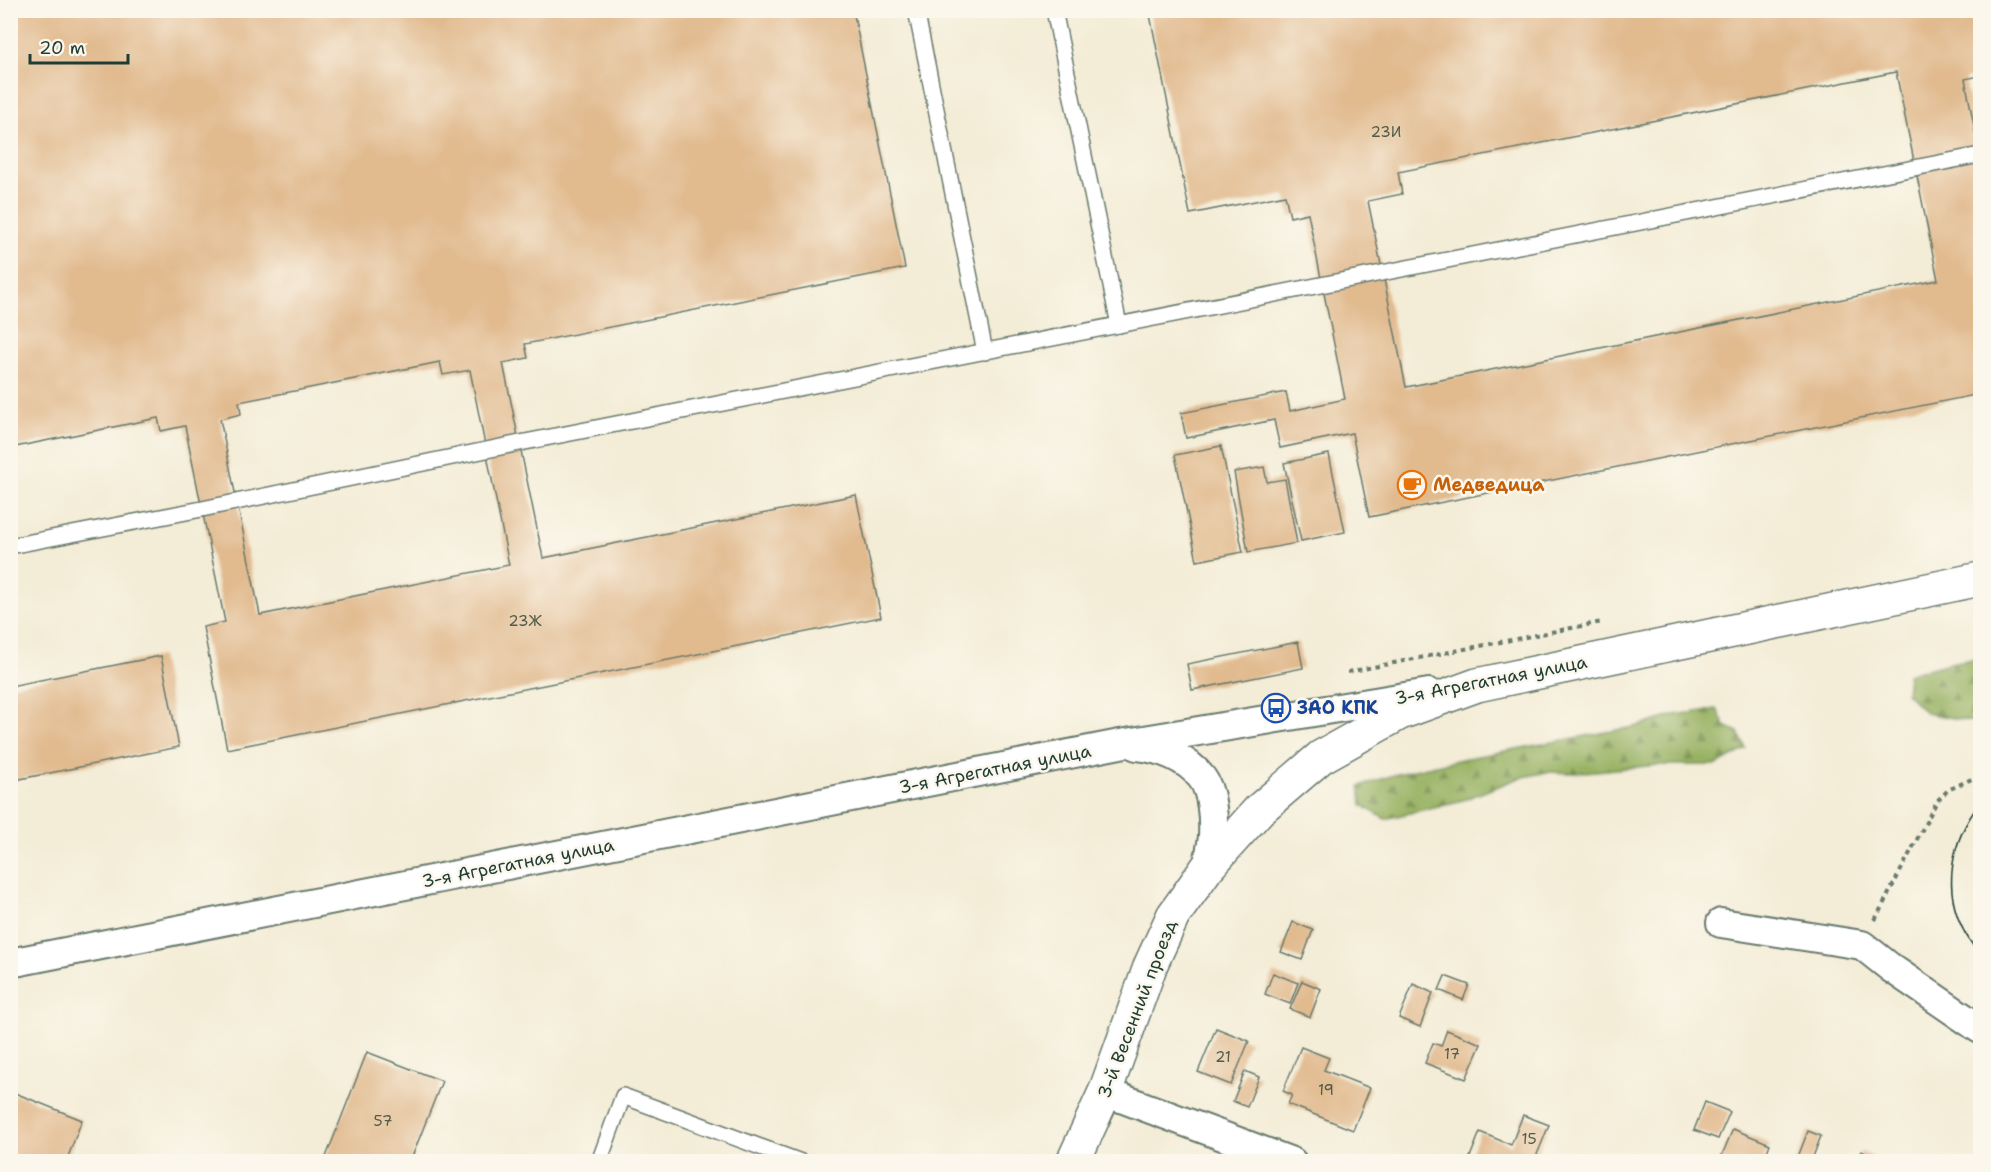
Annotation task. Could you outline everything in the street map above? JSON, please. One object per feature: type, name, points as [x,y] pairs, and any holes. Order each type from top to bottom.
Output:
[{"type":"street","name":"3-я Агрегатная улица","points":[[10,963],[1120,744],[1477,685],[1980,579]]},
{"type":"street","name":"3-й Весенний проезд","points":[[1073,1161],[1106,1092],[1151,964],[1173,916],[1207,868],[1259,810],[1321,757],[1400,714],[1477,685]]},
{"type":"street","points":[[1120,744],[1153,747],[1182,760],[1202,778],[1212,805],[1213,837],[1207,868]]},
{"type":"street","points":[[1721,923],[1862,945],[1891,968],[1980,1029]]},
{"type":"street","points":[[1106,1092],[1292,1161]]},
{"type":"lane","points":[[916,10],[985,352]]},
{"type":"lane","points":[[1054,10],[1119,325]]},
{"type":"lane","points":[[10,546],[1980,155]]},
{"type":"lane","points":[[599,1161],[623,1096],[801,1161]]},
{"type":"path","points":[[1862,945],[1937,801],[1948,790],[1980,775]]},
{"type":"green space","points":[[1980,658],[1980,723],[1926,713],[1906,693],[1908,674]]},
{"type":"green space","points":[[1717,709],[1725,726],[1738,732],[1746,749],[1717,765],[1658,765],[1574,773],[1547,772],[1519,778],[1463,800],[1385,819],[1362,805],[1360,786],[1397,774],[1462,759],[1639,726],[1675,715]]},
{"type":"building","points":[[10,10],[853,10],[905,268],[525,344],[528,358],[503,363],[543,558],[856,495],[881,617],[227,749],[203,627],[225,622],[185,426],[161,431],[158,418],[10,448]],"holes":[[[440,362],[443,375],[470,370],[509,565],[260,615],[220,419],[241,414],[239,402]]]},
{"type":"building","points":[[1149,10],[1980,10],[1980,76],[1965,79],[1980,157],[1980,394],[1369,517],[1352,433],[1280,448],[1274,420],[1186,438],[1181,413],[1286,392],[1290,411],[1345,399],[1308,213],[1290,217],[1285,195],[1190,214]],"holes":[[[1896,72],[1938,280],[1406,387],[1368,201],[1402,194],[1398,172]]]},
{"type":"building","points":[[1221,446],[1243,552],[1197,561],[1175,455]]},
{"type":"building","points":[[1329,454],[1345,532],[1301,541],[1284,463]]},
{"type":"building","points":[[1264,467],[1267,482],[1285,479],[1297,543],[1248,552],[1234,472]]},
{"type":"building","points":[[1298,642],[1303,668],[1192,690],[1187,664]]},
{"type":"building","points":[[161,656],[179,747],[10,781],[10,686]]},
{"type":"building","points":[[1293,922],[1313,930],[1302,960],[1281,952]]},
{"type":"building","points":[[1273,973],[1298,983],[1290,1004],[1265,994]]},
{"type":"building","points":[[1445,976],[1469,985],[1463,1000],[1439,990]]},
{"type":"building","points":[[1302,981],[1321,989],[1310,1017],[1290,1009]]},
{"type":"building","points":[[1413,984],[1433,993],[1420,1027],[1399,1018]]},
{"type":"building","points":[[1216,1028],[1249,1041],[1231,1085],[1198,1072]]},
{"type":"building","points":[[1447,1030],[1481,1044],[1466,1079],[1425,1063],[1433,1043],[1441,1046]]},
{"type":"building","points":[[1301,1047],[1329,1058],[1324,1070],[1370,1088],[1353,1130],[1288,1104],[1292,1095],[1283,1091]]},
{"type":"building","points":[[367,1052],[442,1081],[410,1162],[324,1162]]},
{"type":"building","points":[[1245,1071],[1259,1077],[1247,1107],[1233,1101]]},
{"type":"building","points":[[15,1093],[82,1120],[66,1162],[10,1162],[10,1105]]},
{"type":"building","points":[[1705,1102],[1730,1112],[1718,1139],[1694,1130]]},
{"type":"building","points":[[1523,1115],[1549,1125],[1534,1162],[1468,1162],[1480,1132],[1511,1145]]},
{"type":"building","points":[[1733,1129],[1770,1144],[1763,1162],[1719,1162]]},
{"type":"building","points":[[1808,1131],[1821,1136],[1811,1162],[1796,1162]]},
{"type":"building","points":[[1861,1151],[1874,1157],[1872,1162],[1856,1162]]},
{"type":"tram line","points":[[1980,803],[1970,817],[1956,849],[1952,883],[1953,900],[1958,917],[1980,956]]},
{"type":"place","name":"Медведица","points":[[1412,485]]},
{"type":"place","name":"ЗАО КПК","points":[[1276,708]]}]
